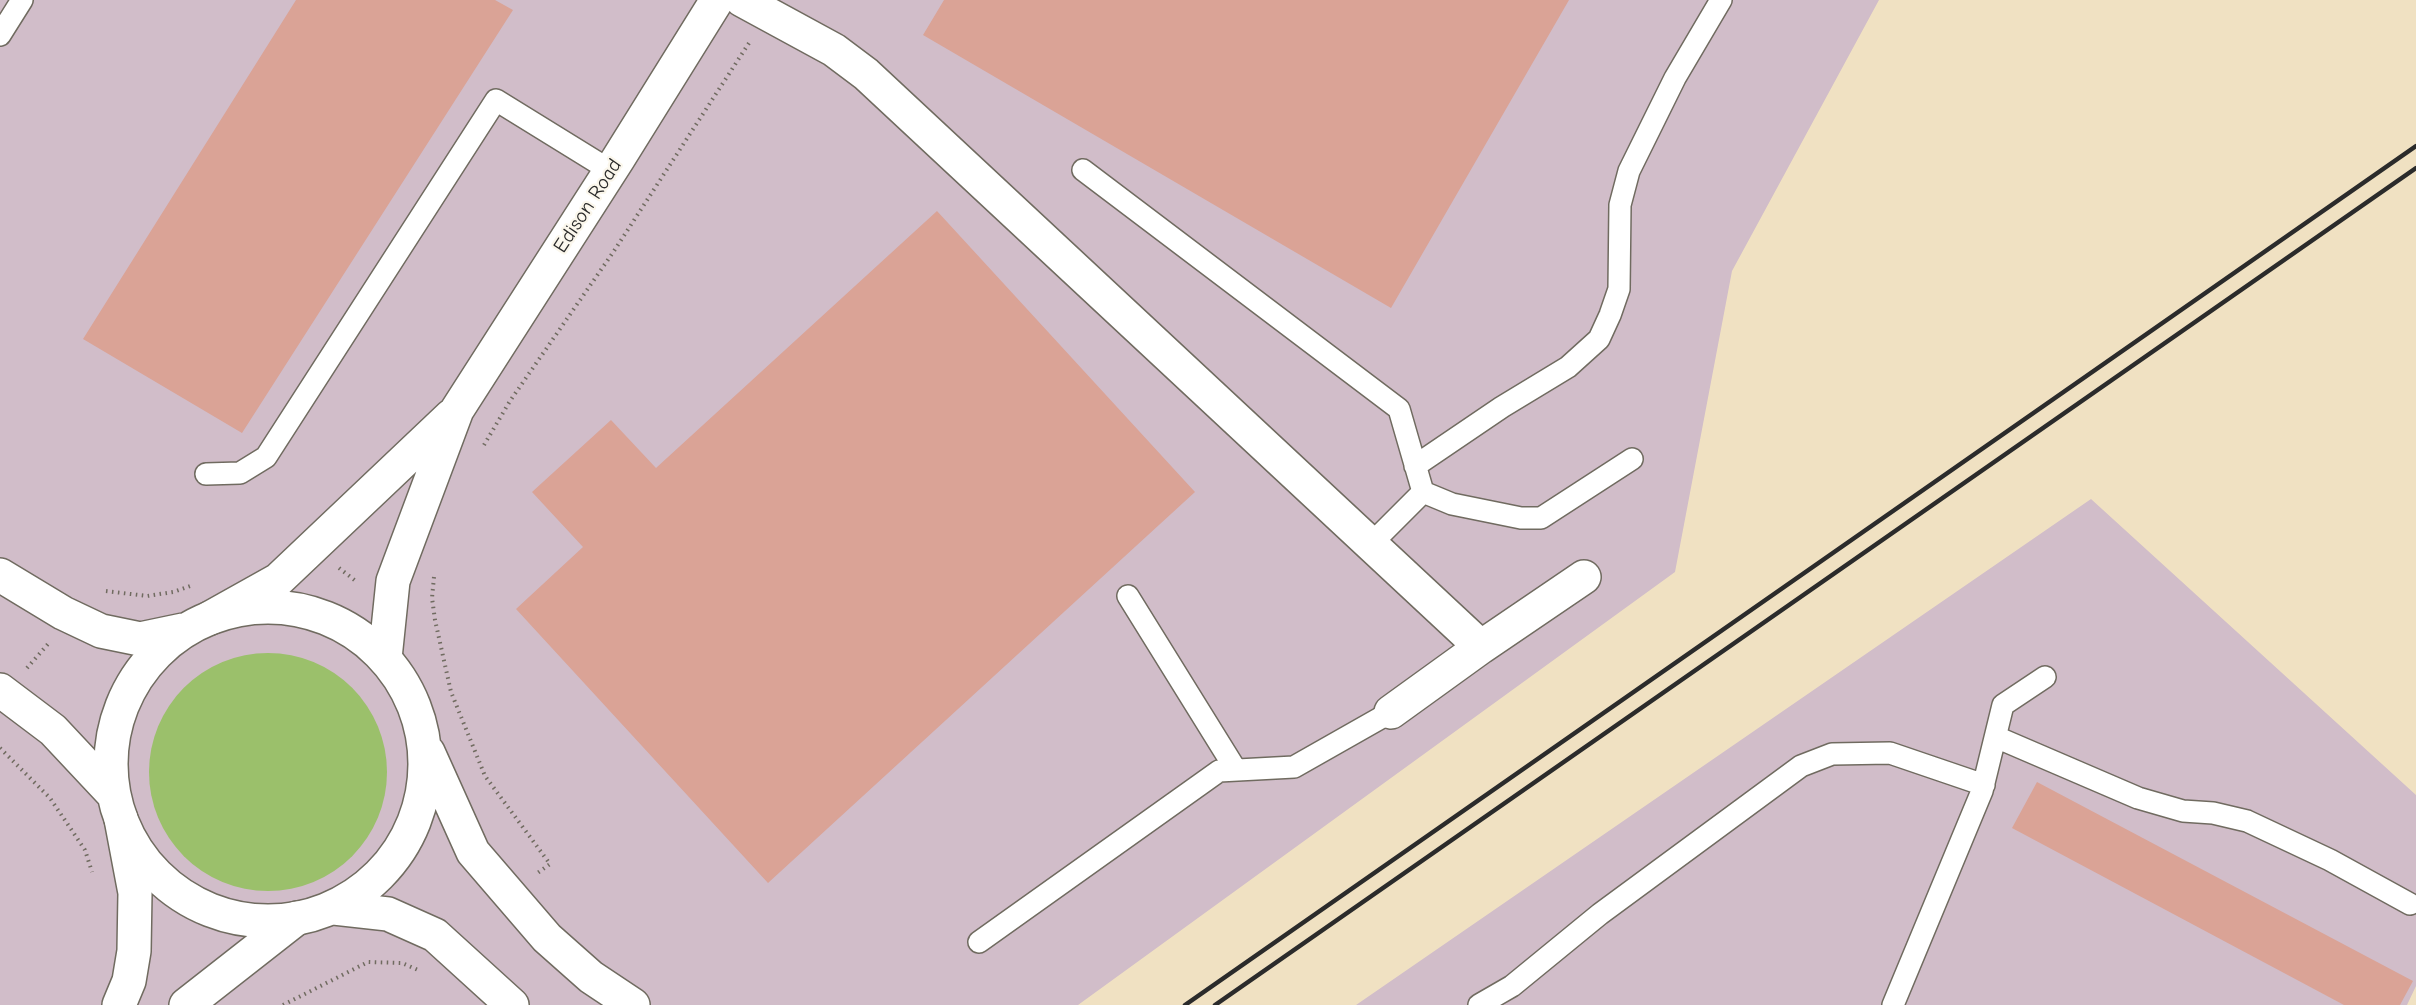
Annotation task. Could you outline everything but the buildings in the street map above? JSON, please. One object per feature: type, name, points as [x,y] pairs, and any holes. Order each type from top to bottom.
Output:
[{"type":"street","name":"Edison Road","points":[[385,658],[393,581],[457,410],[611,171],[717,0]]},
{"type":"street","points":[[755,6],[834,50],[866,74],[1481,647]]},
{"type":"street","name":"Edison Road","points":[[200,623],[278,580],[457,410]]},
{"type":"street","points":[[0,575],[63,613],[101,631],[140,639],[200,623],[238,609],[262,607],[305,611],[332,620],[355,633],[385,658],[405,684],[415,706],[425,745],[473,852],[547,938],[591,977],[633,1005]]},
{"type":"street","points":[[1391,712],[1584,577]]},
{"type":"street","points":[[118,1005],[129,981],[134,951],[135,893],[111,767],[113,735],[122,706],[144,667],[164,646],[200,623]]},
{"type":"street","points":[[0,690],[53,730],[117,806],[126,833],[141,858],[176,892],[200,906],[227,916],[258,922],[297,918],[334,908],[379,877],[403,847],[417,817],[425,784],[425,745]]},
{"type":"street","points":[[334,908],[388,914],[435,935],[512,1005]]},
{"type":"street","points":[[186,1005],[297,918]]},
{"type":"lane","points":[[0,35],[22,0]]},
{"type":"lane","points":[[1415,466],[1568,367],[1599,339],[1619,289],[1620,205],[1629,171],[1675,78],[1721,0]]},
{"type":"lane","points":[[206,474],[240,473],[266,457],[496,100],[611,171]]},
{"type":"lane","points":[[1083,170],[1399,409],[1423,492]]},
{"type":"lane","points":[[1423,492],[1452,504],[1521,518],[1541,518],[1632,459]]},
{"type":"lane","points":[[1371,544],[1423,492]]},
{"type":"lane","points":[[1128,596],[1236,770]]},
{"type":"lane","points":[[1893,1005],[1984,785],[2004,705],[2045,677]]},
{"type":"lane","points":[[979,942],[1219,771],[1294,767],[1391,712]]},
{"type":"lane","points":[[1996,737],[2138,798],[2183,811],[2213,813],[2247,821],[2330,860],[2410,904]]},
{"type":"lane","points":[[1479,1005],[1512,986],[1599,914],[1801,766],[1832,754],[1890,753],[1984,785]]},
{"type":"path","points":[[481,450],[510,401],[614,251],[755,6]]},
{"type":"path","points":[[314,547],[356,581],[391,599],[432,598]]},
{"type":"path","points":[[435,575],[432,598],[451,692],[485,776],[550,864]]},
{"type":"path","points":[[104,591],[147,596],[173,592],[203,581]]},
{"type":"path","points":[[0,748],[50,798],[85,850],[94,878]]},
{"type":"path","points":[[283,1005],[368,962],[402,963],[427,974]]},
{"type":"shaded area","points":[[0,0],[1879,0],[1732,271],[1675,572],[1078,1005],[0,1005]]},
{"type":"shaded area","points":[[2091,499],[2416,795],[2416,986],[2407,1005],[1356,1005]]},
{"type":"green space","points":[[256,653],[280,653],[303,658],[324,667],[344,680],[360,696],[373,716],[382,737],[387,772],[385,795],[378,818],[360,848],[344,864],[324,877],[303,886],[280,891],[256,891],[233,886],[212,877],[192,864],[176,848],[163,828],[154,807],[149,784],[149,760],[154,737],[163,716],[176,696],[192,680],[212,667],[233,658]]},
{"type":"railway","points":[[1185,1005],[2416,146]]},
{"type":"railway","points":[[1215,1005],[2416,168]]}]
